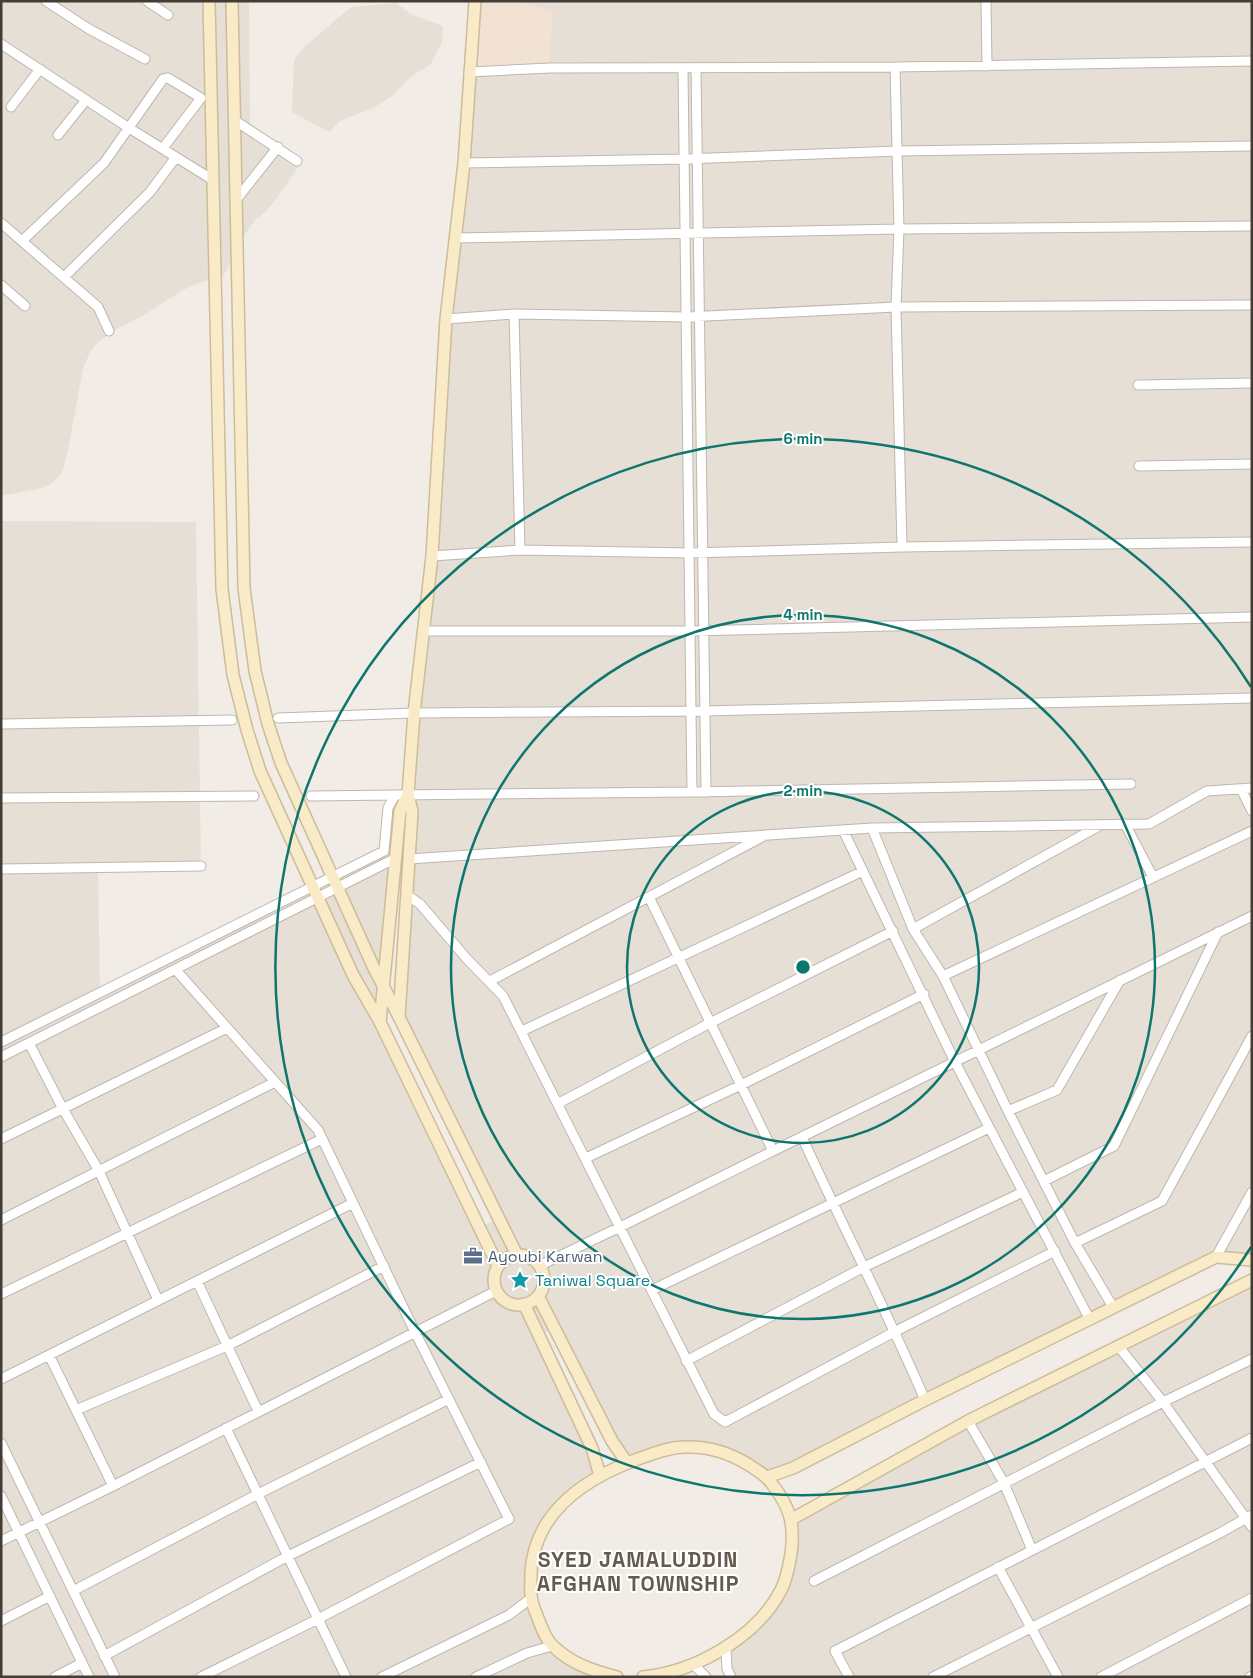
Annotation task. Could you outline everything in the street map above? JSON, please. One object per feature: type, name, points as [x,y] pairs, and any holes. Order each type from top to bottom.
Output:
[{"type":"street","points":[[46,1],[88,29],[145,59]]},
{"type":"street","points":[[147,1],[168,15]]},
{"type":"street","points":[[209,1],[222,589],[232,666],[247,730],[260,771],[353,975],[380,1022],[498,1266]]},
{"type":"street","points":[[232,1],[244,588],[255,671],[268,724],[281,763],[384,987],[517,1255]]},
{"type":"street","points":[[399,1017],[412,812],[408,794],[414,713],[432,556],[446,319],[464,164],[475,1]]},
{"type":"street","points":[[986,1],[987,66]]},
{"type":"street","points":[[1,44],[213,180]]},
{"type":"street","points":[[469,72],[550,68],[895,67],[1252,61]]},
{"type":"street","points":[[895,67],[899,229],[896,308],[902,547]]},
{"type":"street","points":[[683,68],[689,553],[692,631],[692,792]]},
{"type":"street","points":[[696,68],[706,792]]},
{"type":"street","points":[[11,107],[40,70]]},
{"type":"street","points":[[22,241],[75,190],[97,172],[163,79],[168,78],[201,98],[163,148]]},
{"type":"street","points":[[58,136],[86,100]]},
{"type":"street","points":[[234,120],[297,160]]},
{"type":"street","points":[[212,135],[235,134]]},
{"type":"street","points":[[464,164],[684,159],[898,151],[1252,146]]},
{"type":"street","points":[[236,200],[278,147]]},
{"type":"street","points":[[64,277],[150,192],[176,157]]},
{"type":"street","points":[[1,223],[98,307],[108,331]]},
{"type":"street","points":[[456,238],[899,229],[1252,226]]},
{"type":"street","points":[[1,285],[25,306]]},
{"type":"street","points":[[446,319],[514,314],[686,317],[896,308],[1252,304]]},
{"type":"street","points":[[514,314],[520,550]]},
{"type":"street","points":[[1138,385],[1252,383]]},
{"type":"street","points":[[1139,466],[1252,464]]},
{"type":"street","points":[[432,556],[520,550],[689,553],[902,547],[1252,542]]},
{"type":"street","points":[[423,630],[704,631],[1252,617]]},
{"type":"street","points":[[278,718],[414,713],[705,711],[1252,698]]},
{"type":"street","points":[[1,724],[232,720]]},
{"type":"street","points":[[311,796],[706,792],[1131,784]]},
{"type":"street","points":[[409,859],[872,828],[1149,824],[1207,791],[1252,788]]},
{"type":"street","points":[[1241,789],[1252,811]]},
{"type":"street","points":[[380,1022],[400,811],[408,794]]},
{"type":"street","points":[[335,882],[384,851],[388,808],[395,795]]},
{"type":"street","points":[[1,798],[254,796]]},
{"type":"street","points":[[1125,824],[1153,877]]},
{"type":"street","points":[[914,929],[1101,825]]},
{"type":"street","points":[[872,828],[914,929],[942,976],[1008,1111],[1076,1243],[1113,1306]]},
{"type":"street","points":[[843,830],[924,994],[955,1062],[1090,1320]]},
{"type":"street","points":[[942,976],[1252,831]]},
{"type":"street","points":[[490,981],[765,836]]},
{"type":"street","points":[[1,1042],[335,882],[396,858]]},
{"type":"street","points":[[1,869],[201,866]]},
{"type":"street","points":[[522,1031],[863,871]]},
{"type":"street","points":[[1,1057],[175,970],[315,892]]},
{"type":"street","points":[[407,895],[420,904],[467,959],[504,996],[686,1361],[714,1414],[725,1422],[896,1331],[1055,1251]]},
{"type":"street","points":[[649,897],[773,1151]]},
{"type":"street","points":[[539,1266],[620,1228],[1252,916]]},
{"type":"street","points":[[559,1103],[710,1023],[893,932]]},
{"type":"street","points":[[1044,1181],[1114,1146],[1218,932]]},
{"type":"street","points":[[175,970],[318,1130],[415,1332],[509,1519],[318,1619],[201,1677]]},
{"type":"street","points":[[1008,1111],[1057,1090],[1120,980]]},
{"type":"street","points":[[586,1158],[741,1085],[924,994]]},
{"type":"street","points":[[1,1139],[227,1028]]},
{"type":"street","points":[[1076,1243],[1162,1201],[1252,1036]]},
{"type":"street","points":[[29,1043],[63,1109],[99,1171],[158,1300]]},
{"type":"street","points":[[1,1220],[275,1082]]},
{"type":"street","points":[[652,1290],[989,1128]]},
{"type":"street","points":[[802,1138],[832,1204],[896,1331],[925,1400]]},
{"type":"street","points":[[1,1294],[322,1139]]},
{"type":"street","points":[[686,1361],[864,1267],[1023,1192]]},
{"type":"street","points":[[1216,1258],[1252,1192]]},
{"type":"street","points":[[1,1379],[353,1203]]},
{"type":"street","points":[[517,1255],[526,1256],[539,1266],[544,1281],[538,1296],[532,1301],[516,1305],[507,1302],[496,1290],[494,1274],[503,1260],[517,1255]]},
{"type":"street","points":[[767,1477],[793,1468],[925,1400],[1090,1320],[1113,1306],[1216,1258],[1252,1260]]},
{"type":"street","points":[[76,1410],[227,1346],[384,1266]]},
{"type":"street","points":[[792,1518],[968,1421],[1252,1280]]},
{"type":"street","points":[[197,1281],[258,1412]]},
{"type":"street","points":[[1,1541],[113,1486],[496,1290]]},
{"type":"street","points":[[538,1296],[612,1441],[627,1463]]},
{"type":"street","points":[[524,1304],[592,1448],[600,1476]]},
{"type":"street","points":[[1119,1347],[1163,1402],[1205,1462],[1248,1517],[1252,1527]]},
{"type":"street","points":[[49,1355],[113,1486]]},
{"type":"street","points":[[814,1581],[1163,1402],[1252,1359]]},
{"type":"street","points":[[73,1591],[258,1494],[449,1399]]},
{"type":"street","points":[[968,1421],[1004,1483],[1032,1550]]},
{"type":"street","points":[[226,1428],[346,1677]]},
{"type":"street","points":[[849,1677],[835,1651],[1252,1438]]},
{"type":"street","points":[[1,1443],[115,1677]]},
{"type":"street","points":[[617,1677],[591,1670],[570,1659],[552,1646],[530,1599],[536,1542],[547,1522],[570,1496],[600,1476],[656,1452],[684,1446],[712,1448],[740,1459],[767,1477],[782,1497],[792,1518],[793,1540],[789,1566],[782,1589],[771,1606],[754,1625],[726,1648],[676,1671],[643,1677]]},
{"type":"street","points":[[104,1656],[288,1556],[481,1462]]},
{"type":"street","points":[[1,1496],[89,1677]]},
{"type":"street","points":[[933,1677],[1220,1533],[1248,1517]]},
{"type":"street","points":[[998,1567],[1058,1677]]},
{"type":"street","points":[[1,1621],[50,1596]]},
{"type":"street","points":[[1101,1677],[1252,1598]]},
{"type":"street","points":[[382,1677],[509,1615],[530,1599]]},
{"type":"street","points":[[476,1677],[527,1653],[552,1646]]},
{"type":"street","points":[[726,1648],[727,1669],[731,1677]]},
{"type":"street","points":[[55,1677],[82,1663]]},
{"type":"street","points":[[694,1664],[706,1677]]},
{"type":"shaded area","points":[[1,1],[249,1],[250,125],[303,160],[275,201],[255,220],[245,234],[225,273],[221,277],[183,290],[147,313],[110,333],[95,345],[83,369],[69,445],[60,475],[52,483],[42,488],[1,496]]},
{"type":"shaded area","points":[[475,1],[1252,1],[1252,1260],[1215,1258],[767,1477],[740,1459],[684,1447],[627,1463],[554,1328],[539,1336],[600,1476],[570,1496],[536,1542],[530,1599],[552,1646],[617,1677],[1,1677],[1,521],[196,522],[201,866],[98,868],[100,992],[384,851],[395,795],[408,794]],"holes":[[[408,795],[399,1017],[498,1219],[479,1227],[380,1022]]]},
{"type":"shaded area","points":[[475,1],[514,1],[552,10],[550,68],[469,72]]},
{"type":"shaded area","points":[[396,3],[412,15],[443,26],[442,42],[430,65],[413,75],[391,97],[371,109],[340,121],[329,132],[292,112],[294,60],[303,48],[351,7]]},
{"type":"shaded area","points":[[1252,1280],[1252,1677],[731,1677],[726,1648],[782,1589],[792,1519]]},
{"type":"place","name":"Ayoubi Karwan","points":[[473,1256]]},
{"type":"place","name":"Taniwal Square","points":[[520,1280]]},
{"type":"district","name":"SYED JAMALUDDIN AFGHAN TOWNSHIP","points":[[638,1572]]}]
